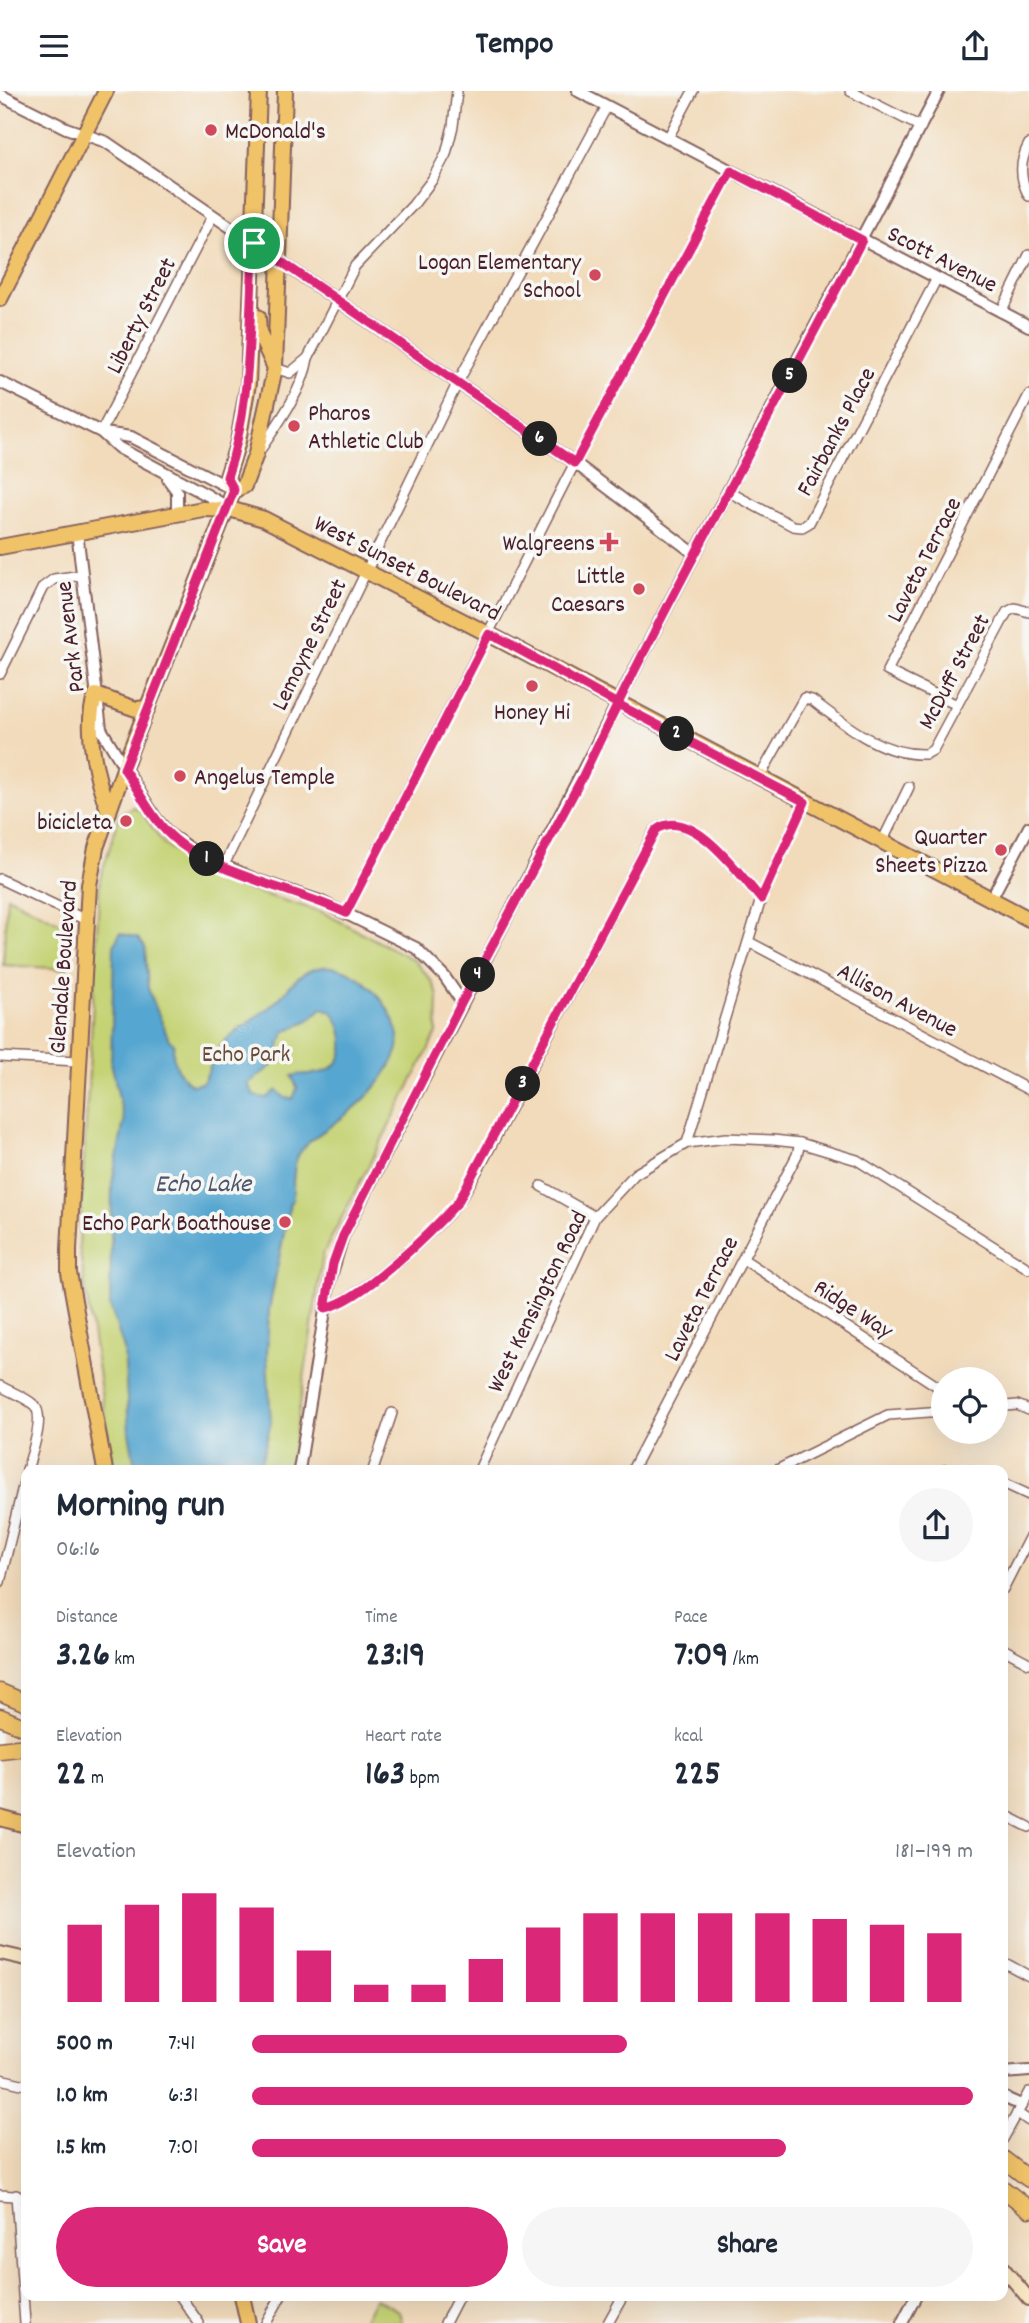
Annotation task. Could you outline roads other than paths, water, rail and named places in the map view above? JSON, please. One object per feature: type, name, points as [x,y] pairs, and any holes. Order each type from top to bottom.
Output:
[{"type":"highway","points":[[0,1692],[21,1701]]},
{"type":"highway","points":[[0,1717],[21,1726]]},
{"type":"highway","points":[[0,1750],[21,1748]]},
{"type":"highway","points":[[1008,2163],[1029,2179]]},
{"type":"highway","points":[[1008,2193],[1029,2209]]},
{"type":"main road","points":[[0,299],[106,91]]},
{"type":"main road","name":"Glendale Boulevard","points":[[234,490],[227,477],[238,442],[247,384],[257,246],[259,91]]},
{"type":"main road","name":"Glendale Boulevard","points":[[104,1465],[69,1273],[86,920],[96,848],[124,769],[234,490],[244,486],[257,454],[275,367],[285,91]]},
{"type":"main road","points":[[257,246],[257,319],[267,353],[275,367]]},
{"type":"main road","name":"West Sunset Boulevard","points":[[0,547],[177,512],[205,502],[264,519],[489,634],[619,705],[1029,919]]},
{"type":"main road","points":[[109,812],[96,773],[92,714],[96,695],[136,709],[148,708]]},
{"type":"main road","points":[[0,1818],[21,1824]]},
{"type":"main road","points":[[0,1953],[21,1958]]},
{"type":"main road","points":[[1008,2274],[1029,2299]]},
{"type":"main road","points":[[243,2301],[248,2323]]},
{"type":"street","points":[[257,454],[295,392],[308,358],[355,266],[413,205],[432,180],[446,154],[457,91]]},
{"type":"street","name":"Scott Avenue","points":[[578,91],[1029,326]]},
{"type":"street","points":[[668,138],[693,91]]},
{"type":"street","points":[[850,91],[921,127]]},
{"type":"street","points":[[300,1465],[333,1264],[343,1236],[695,554],[939,91]]},
{"type":"street","points":[[0,95],[106,142],[575,463],[695,554]]},
{"type":"street","name":"Lemoyne Street","points":[[223,867],[457,384],[607,106]]},
{"type":"street","points":[[1029,144],[1022,159],[1021,173],[1029,196]]},
{"type":"street","points":[[346,913],[575,463],[731,171]]},
{"type":"street","name":"Liberty Street","points":[[101,432],[214,215]]},
{"type":"street","points":[[1001,312],[1029,255]]},
{"type":"street","name":"Fairbanks Place","points":[[729,492],[793,526],[802,527],[809,523],[937,278]]},
{"type":"street","points":[[275,367],[290,373],[308,358]]},
{"type":"street","points":[[0,382],[101,432],[119,448],[205,502]]},
{"type":"street","name":"Laveta Terrace","points":[[957,705],[887,671],[1029,395]]},
{"type":"street","points":[[101,432],[131,437],[234,490]]},
{"type":"street","points":[[164,474],[177,491],[177,512]]},
{"type":"street","name":"Park Avenue","points":[[77,532],[102,729],[124,769],[169,834],[191,850],[223,867],[293,890],[416,948],[444,976],[462,1002]]},
{"type":"street","points":[[0,674],[48,581],[82,575]]},
{"type":"street","name":"McDuff Street","points":[[759,778],[804,698],[812,700],[855,733],[886,746],[926,754],[933,750],[1007,612],[1015,608],[1029,612]]},
{"type":"street","points":[[882,842],[909,787]]},
{"type":"street","points":[[687,1143],[761,899],[805,802]]},
{"type":"street","points":[[325,1308],[336,1306],[355,1294],[434,1229],[458,1202],[656,830],[662,826],[679,825],[700,834],[761,899]]},
{"type":"street","points":[[991,899],[1029,827]]},
{"type":"street","points":[[0,880],[86,920]]},
{"type":"street","name":"Allison Avenue","points":[[748,941],[1029,1090]]},
{"type":"street","points":[[0,1057],[78,1061]]},
{"type":"street","name":"West Kensington Road","points":[[481,1465],[595,1217],[635,1174],[687,1143],[726,1138],[800,1143],[857,1160],[882,1173],[1029,1269]]},
{"type":"street","name":"Laveta Terrace","points":[[635,1465],[797,1155],[800,1143]]},
{"type":"street","points":[[541,1187],[595,1217]]},
{"type":"street","name":"Ridge Way","points":[[743,1259],[931,1382]]},
{"type":"street","points":[[0,1386],[33,1404],[38,1411],[38,1427],[29,1465]]},
{"type":"street","points":[[1008,1406],[1017,1405],[1029,1411]]},
{"type":"street","points":[[787,1465],[888,1415],[931,1412]]},
{"type":"street","points":[[375,1465],[392,1413]]},
{"type":"street","points":[[1008,1485],[1029,1495]]},
{"type":"street","points":[[0,1582],[2,1563],[21,1494]]},
{"type":"street","points":[[1008,1579],[1029,1538]]},
{"type":"street","points":[[1008,1652],[1029,1663]]},
{"type":"street","points":[[1008,1817],[1029,1828]]},
{"type":"street","points":[[1008,1965],[1029,1976]]},
{"type":"street","points":[[1008,2073],[1029,2071]]},
{"type":"street","points":[[0,2078],[21,2084]]},
{"type":"street","points":[[1008,2130],[1029,2092]]},
{"type":"street","points":[[1008,2101],[1029,2121]]},
{"type":"street","points":[[0,2195],[21,2196]]},
{"type":"street","points":[[24,2301],[25,2323]]},
{"type":"street","points":[[184,2301],[200,2323]]},
{"type":"street","points":[[266,2323],[278,2301]]},
{"type":"street","points":[[444,2323],[456,2301]]},
{"type":"street","points":[[608,2323],[620,2301]]},
{"type":"street","points":[[902,2323],[913,2301]]},
{"type":"water","name":"Echo Lake","points":[[120,933],[138,938],[145,947],[148,988],[169,1040],[174,1044],[173,1055],[177,1067],[193,1085],[203,1082],[218,1051],[232,1034],[272,1005],[306,973],[326,967],[347,971],[365,983],[381,999],[392,1018],[398,1036],[393,1062],[367,1096],[308,1143],[295,1164],[293,1201],[290,1202],[269,1310],[267,1355],[271,1423],[260,1465],[135,1465],[129,1433],[124,1349],[110,1306],[112,1183],[124,1121],[111,1062],[114,945]],"holes":[[[322,1008],[332,1011],[340,1026],[342,1052],[340,1060],[334,1066],[314,1074],[292,1076],[297,1088],[293,1099],[285,1098],[277,1090],[267,1098],[254,1096],[248,1084],[274,1064],[284,1032],[309,1020]]]},
{"type":"place","name":"McDonald's","points":[[211,130]]},
{"type":"place","name":"Logan Elementary School","points":[[595,275]]},
{"type":"place","name":"Pharos Athletic Club","points":[[294,426]]},
{"type":"place","name":"Walgreens","points":[[609,542]]},
{"type":"place","name":"Little Caesars","points":[[639,589]]},
{"type":"place","name":"Honey Hi","points":[[532,686]]},
{"type":"place","name":"Angelus Temple","points":[[180,776]]},
{"type":"place","name":"bicicleta","points":[[126,821]]},
{"type":"place","name":"Quarter Sheets Pizza","points":[[1001,850]]},
{"type":"place","name":"Echo Park Boathouse","points":[[285,1222]]},
{"type":"park label","name":"Echo Park","points":[[246,1053]]}]
